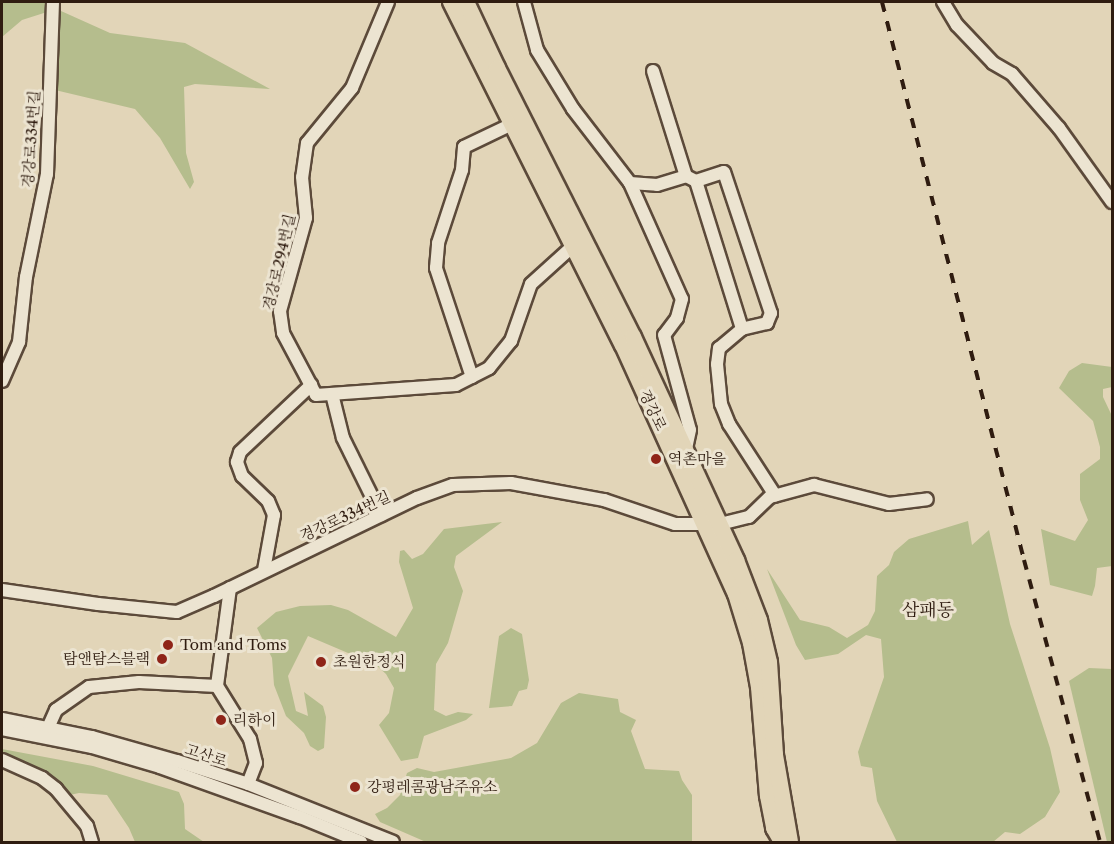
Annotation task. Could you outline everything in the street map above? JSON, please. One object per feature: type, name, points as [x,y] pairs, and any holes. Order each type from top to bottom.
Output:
[{"type":"main road","name":"경강로","points":[[451,2],[759,620],[769,662],[775,755],[790,843]]},
{"type":"main road","name":"경강로","points":[[466,2],[686,449],[751,643],[759,687],[768,796],[774,828],[782,843]]},
{"type":"street","name":"경강로334번길","points":[[2,381],[19,342],[26,277],[47,174],[53,2]]},
{"type":"street","name":"경강로294번길","points":[[311,385],[283,333],[280,311],[306,218],[302,177],[307,143],[352,88],[388,2]]},
{"type":"street","points":[[524,2],[537,50],[573,109],[630,183],[682,299],[677,318],[664,335],[690,430],[686,449]]},
{"type":"street","points":[[943,2],[957,25],[993,63],[1012,74],[1059,128],[1113,202]]},
{"type":"street","points":[[653,71],[742,329]]},
{"type":"street","points":[[472,377],[436,268],[438,243],[462,170],[464,147],[512,124]]},
{"type":"street","points":[[630,183],[657,185],[724,172],[771,313],[767,323],[742,329],[719,348],[717,364],[721,404],[729,424],[775,495],[814,485],[890,504],[927,499]]},
{"type":"street","points":[[264,570],[274,514],[268,501],[242,476],[237,462],[240,452],[311,385],[316,395],[456,385],[489,368],[511,341],[531,284],[573,246]]},
{"type":"street","points":[[332,394],[343,438],[381,515]]},
{"type":"street","name":"경강로334번길","points":[[2,590],[177,612],[381,515],[453,485],[510,483],[604,500],[675,524],[713,524],[749,517],[775,495]]},
{"type":"street","points":[[230,588],[217,686],[249,739],[256,763],[248,784]]},
{"type":"street","points":[[48,728],[56,710],[89,687],[138,682],[217,686]]},
{"type":"street","name":"고산로","points":[[2,719],[92,737],[248,784],[393,843]]},
{"type":"street","name":"고산로","points":[[2,729],[92,747],[160,766],[300,817],[361,843]]},
{"type":"street","points":[[2,760],[42,778],[56,789],[87,826],[92,843]]},
{"type":"green space","points":[[2,2],[47,2],[47,12],[22,20],[2,37]]},
{"type":"green space","points":[[61,11],[110,33],[185,43],[270,89],[195,84],[184,87],[186,153],[194,182],[190,189],[160,138],[135,109],[55,90],[56,26]]},
{"type":"green space","points":[[1082,363],[1112,367],[1112,387],[1103,389],[1103,397],[1112,416],[1112,566],[1097,568],[1092,596],[1050,585],[1041,529],[1075,541],[1088,520],[1080,500],[1080,474],[1100,459],[1100,447],[1093,421],[1059,388],[1069,371]]},
{"type":"green space","points":[[968,521],[972,545],[989,530],[1010,624],[1050,748],[1060,792],[1045,817],[1020,834],[1005,832],[993,842],[897,842],[877,801],[872,768],[861,766],[858,752],[884,677],[881,639],[866,635],[838,654],[805,660],[796,645],[767,569],[800,620],[829,627],[847,638],[868,625],[875,611],[877,576],[889,565],[894,552],[909,539]]},
{"type":"green space","points":[[502,522],[456,556],[454,567],[463,591],[448,643],[436,664],[434,710],[446,716],[458,712],[473,714],[466,720],[424,736],[418,758],[401,761],[379,725],[389,713],[394,688],[386,674],[367,657],[348,653],[308,636],[288,676],[296,711],[308,716],[304,692],[323,706],[326,717],[324,748],[318,751],[310,746],[304,733],[286,716],[274,685],[272,658],[257,628],[276,612],[300,606],[331,605],[348,610],[396,637],[413,608],[399,562],[400,551],[404,550],[412,559],[423,554],[444,529]]},
{"type":"green space","points":[[511,628],[522,634],[529,680],[527,689],[519,691],[512,706],[489,708],[499,636]]},
{"type":"green space","points":[[1089,668],[1112,669],[1112,842],[1107,842],[1069,681]]},
{"type":"green space","points":[[579,693],[618,699],[620,712],[636,720],[631,731],[645,769],[679,771],[692,795],[692,842],[426,842],[380,822],[375,814],[387,808],[400,795],[407,773],[417,768],[434,772],[511,758],[537,743],[561,703]]},
{"type":"green space","points":[[2,749],[93,766],[179,792],[184,804],[185,829],[204,842],[135,842],[129,828],[107,795],[79,793],[65,796],[2,757]]},
{"type":"railway","points":[[882,2],[1024,560],[1100,842]]},
{"type":"place","name":"역촌마을","points":[[656,459]]},
{"type":"place","name":"Tom and Toms","points":[[168,645]]},
{"type":"place","name":"탐앤탐스블랙","points":[[162,659]]},
{"type":"place","name":"초원한정식","points":[[321,662]]},
{"type":"place","name":"리하이","points":[[221,720]]},
{"type":"place","name":"강평레콤광남주유소","points":[[355,787]]},
{"type":"district","name":"삼패동","points":[[928,610]]}]
